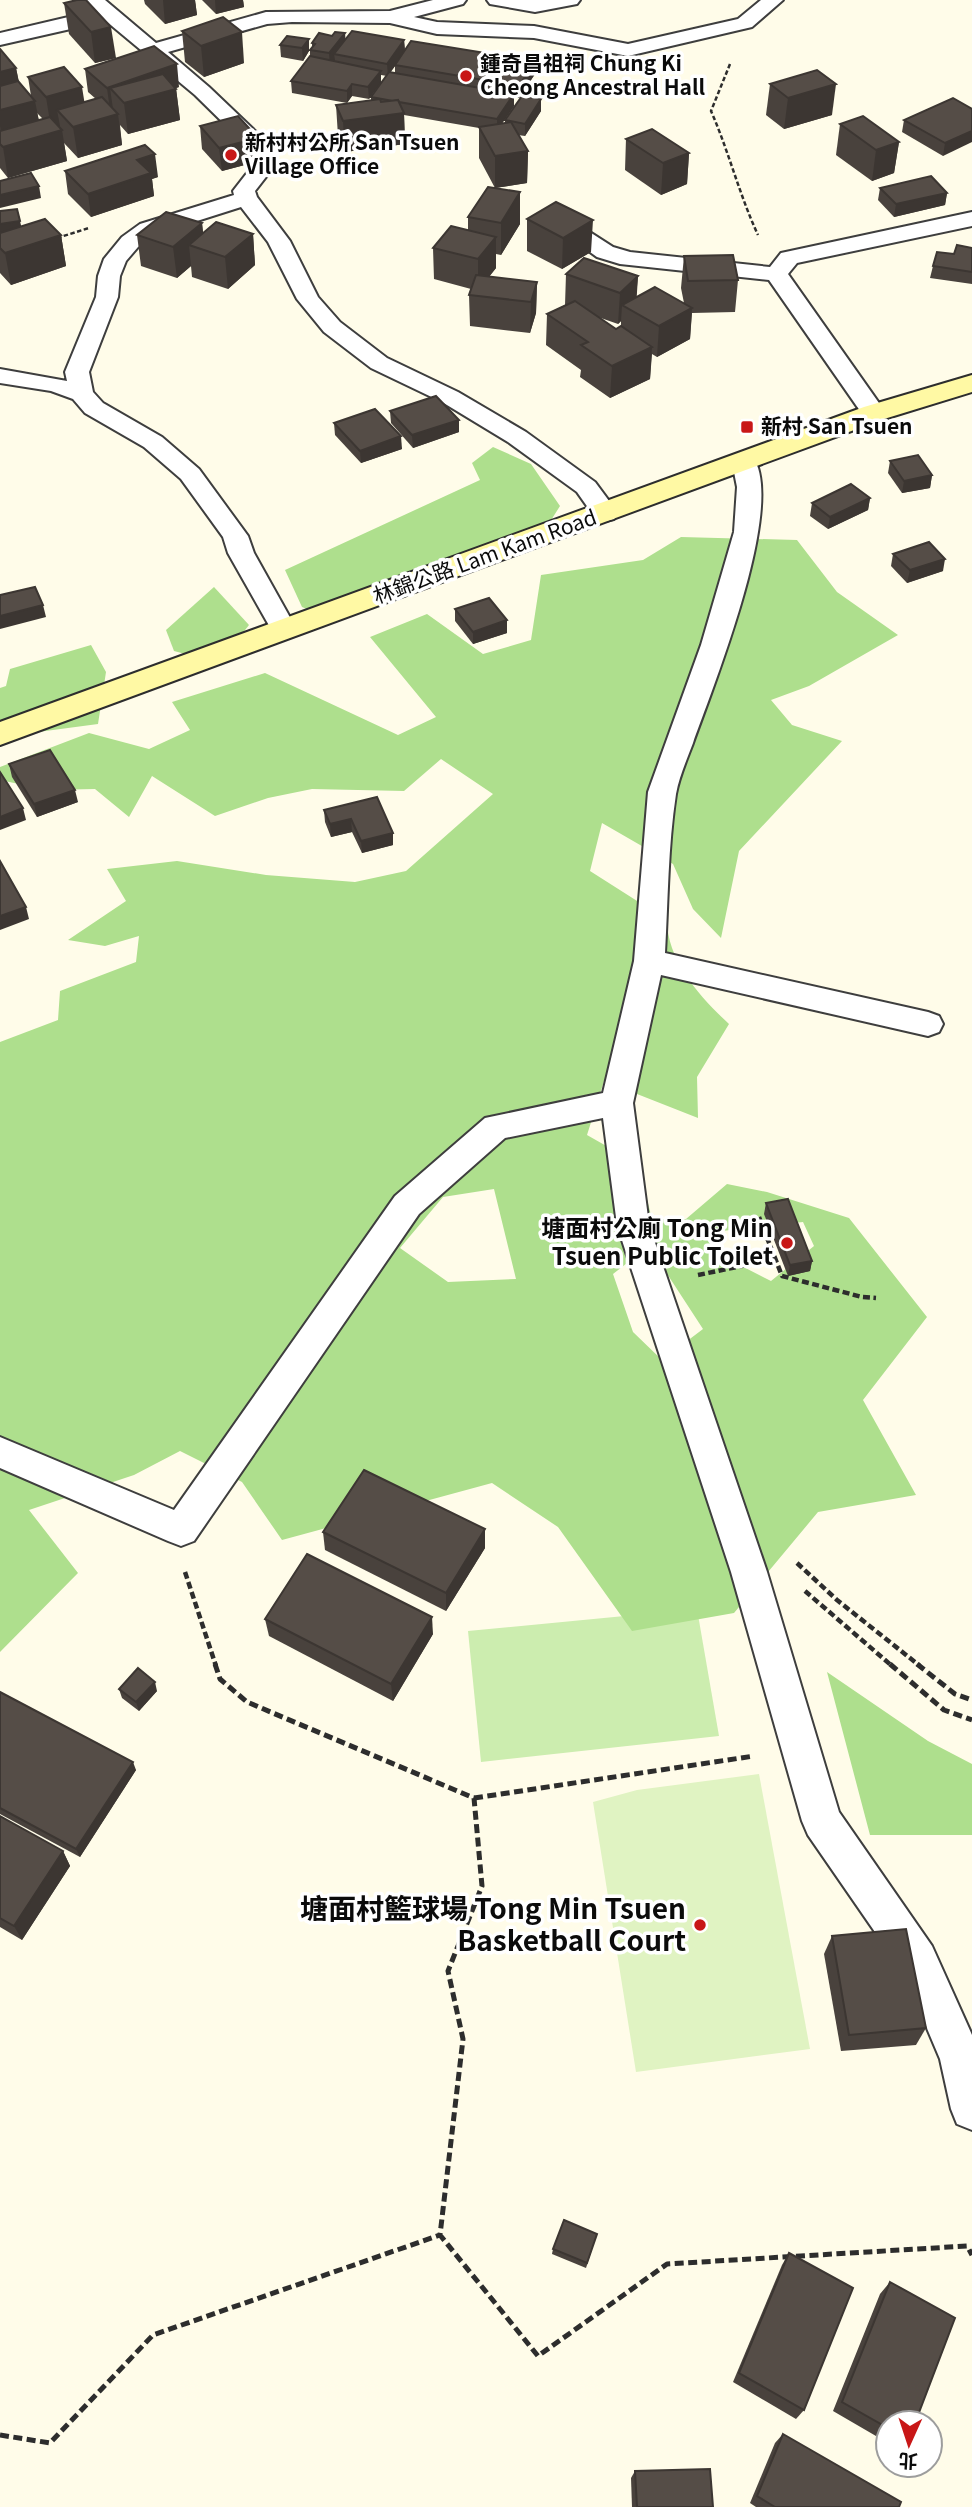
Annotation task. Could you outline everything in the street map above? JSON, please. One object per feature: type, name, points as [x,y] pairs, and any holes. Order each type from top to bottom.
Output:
[{"type":"main road","name":"林錦公路 Lam Kam Road","points":[[0,734],[874,413],[972,383]]},
{"type":"lane","points":[[93,0],[202,91],[264,150],[265,164],[250,180],[244,191],[246,198],[279,241],[308,299],[332,327],[379,363],[450,397],[517,437],[586,487],[606,513]]},
{"type":"lane","points":[[390,17],[456,0]]},
{"type":"lane","points":[[497,0],[535,6],[570,0]]},
{"type":"lane","points":[[152,50],[274,17],[390,17],[437,28],[534,32],[628,50],[741,17],[773,0]]},
{"type":"lane","points":[[0,39],[108,13]]},
{"type":"lane","points":[[81,394],[78,372],[107,297],[114,259],[130,242],[148,229],[246,198]]},
{"type":"lane","points":[[776,274],[789,258],[972,219]]},
{"type":"lane","points":[[563,225],[605,252],[628,259],[776,274],[874,413]]},
{"type":"lane","points":[[0,376],[57,386],[81,394],[94,408],[153,442],[190,474],[234,536],[284,631]]},
{"type":"lane","points":[[744,462],[749,487],[747,532],[714,645],[662,792],[649,961],[617,1103],[633,1224],[741,1547],[822,1821],[918,1960],[961,2058],[972,2109]]},
{"type":"lane","points":[[649,961],[928,1024]]},
{"type":"lane","points":[[0,1452],[181,1530],[407,1205],[495,1127],[617,1103]]},
{"type":"path","points":[[741,17],[711,111],[731,158],[740,196],[776,274]]},
{"type":"path","points":[[759,1217],[782,1276],[862,1297],[876,1297]]},
{"type":"path","points":[[695,1276],[776,1259]]},
{"type":"path","points":[[181,1530],[180,1555],[220,1679],[247,1702],[474,1798],[802,1749]]},
{"type":"path","points":[[796,1562],[837,1601],[955,1694],[972,1700]]},
{"type":"path","points":[[803,1589],[944,1710],[972,1720]]},
{"type":"path","points":[[474,1798],[482,1886],[448,1971],[463,2039],[440,2235],[538,2356],[667,2264],[967,2246],[972,2255]]},
{"type":"path","points":[[0,2435],[50,2443],[153,2334],[440,2235]]},
{"type":"green space","points":[[493,447],[531,464],[560,506],[548,525],[335,621],[302,607],[285,570],[480,480],[472,463]]},
{"type":"green space","points":[[681,537],[797,540],[837,592],[898,635],[809,686],[771,700],[792,725],[842,741],[739,851],[721,938],[693,909],[673,864],[602,823],[590,871],[667,920],[673,950],[679,964],[697,990],[729,1024],[697,1077],[698,1118],[604,1081],[587,1135],[638,1164],[652,1219],[686,1219],[727,1184],[767,1192],[849,1218],[927,1317],[863,1400],[916,1495],[818,1512],[734,1613],[632,1631],[558,1527],[492,1483],[282,1540],[242,1482],[180,1451],[134,1475],[29,1510],[78,1573],[0,1652],[0,1042],[58,1020],[60,991],[136,962],[139,936],[105,946],[68,940],[126,901],[107,869],[177,861],[266,875],[355,882],[406,871],[493,794],[441,759],[404,791],[312,789],[268,798],[215,816],[152,776],[129,817],[95,789],[47,790],[0,780],[0,767],[89,733],[149,749],[190,730],[172,702],[265,673],[398,735],[436,717],[370,637],[427,614],[483,654],[531,640],[541,575],[643,560]],"holes":[[[494,1189],[516,1279],[448,1282],[400,1248],[443,1197]],[[803,1222],[814,1246],[771,1281],[714,1252],[713,1232]],[[654,1242],[660,1263],[703,1329],[662,1360],[633,1332],[613,1274]]]},
{"type":"green space","points":[[214,587],[249,625],[219,663],[174,651],[166,630]]},
{"type":"green space","points":[[91,645],[106,672],[98,724],[38,732],[0,745],[0,688],[6,686],[10,669]]},
{"type":"green space","points":[[697,1609],[719,1736],[481,1762],[468,1631]]},
{"type":"green space","points":[[827,1672],[928,1741],[972,1764],[972,1835],[870,1835]]},
{"type":"green space","name":"塘面村籃球場 Tong Min Tsuen Basketball Court","points":[[759,1774],[810,2049],[636,2072],[593,1802],[637,1790]]},
{"type":"building","points":[[86,0],[111,27],[91,32],[64,3]]},
{"type":"building","points":[[223,17],[242,32],[201,46],[182,31]]},
{"type":"building","points":[[352,31],[404,40],[387,64],[334,54]]},
{"type":"building","points":[[335,32],[345,33],[329,53],[310,50],[319,33],[332,36]]},
{"type":"building","points":[[287,36],[309,39],[302,48],[280,45]]},
{"type":"building","points":[[411,41],[535,61],[519,86],[395,65]]},
{"type":"building","points":[[154,46],[177,64],[107,88],[85,69]]},
{"type":"building","points":[[0,49],[16,68],[0,72]]},
{"type":"building","points":[[310,56],[381,71],[368,87],[352,84],[347,91],[291,81]]},
{"type":"building","points":[[64,67],[82,87],[46,97],[28,77]]},
{"type":"building","points":[[817,70],[836,84],[788,98],[770,84]]},
{"type":"building","points":[[389,72],[514,94],[497,119],[371,97]]},
{"type":"building","points":[[163,74],[176,89],[124,103],[110,88]]},
{"type":"building","points":[[18,81],[35,101],[0,110],[0,86]]},
{"type":"building","points":[[522,96],[541,99],[525,124],[505,120]]},
{"type":"building","points":[[102,97],[118,114],[73,127],[57,110]]},
{"type":"building","points":[[953,98],[972,109],[972,131],[945,143],[904,120]]},
{"type":"building","points":[[380,99],[381,102],[398,100],[404,113],[343,121],[336,105]]},
{"type":"building","points":[[238,116],[258,138],[219,148],[200,126]]},
{"type":"building","points":[[863,116],[899,142],[876,150],[840,124]]},
{"type":"building","points":[[50,117],[62,130],[3,147],[0,144],[0,131]]},
{"type":"building","points":[[511,122],[528,151],[495,156],[479,127]]},
{"type":"building","points":[[652,129],[689,153],[663,163],[626,139]]},
{"type":"building","points":[[145,145],[155,154],[137,160],[151,173],[88,194],[65,171]]},
{"type":"building","points":[[31,173],[39,186],[0,195],[0,181]]},
{"type":"building","points":[[931,176],[947,193],[896,204],[880,188]]},
{"type":"building","points":[[488,187],[520,192],[501,223],[468,217]]},
{"type":"building","points":[[556,202],[593,220],[563,238],[527,219]]},
{"type":"building","points":[[17,209],[20,221],[0,224],[0,211]]},
{"type":"building","points":[[166,212],[202,223],[173,247],[137,235]]},
{"type":"building","points":[[45,219],[61,235],[5,253],[0,248],[0,233]]},
{"type":"building","points":[[216,222],[253,234],[225,257],[189,245]]},
{"type":"building","points":[[451,226],[496,237],[478,259],[433,248]]},
{"type":"building","points":[[957,245],[972,248],[972,272],[933,266],[937,252],[954,254]]},
{"type":"building","points":[[733,255],[738,280],[688,281],[684,256]]},
{"type":"building","points":[[584,258],[638,276],[620,293],[566,274]]},
{"type":"building","points":[[476,275],[537,282],[531,302],[469,295]]},
{"type":"building","points":[[655,287],[692,308],[659,326],[622,305]]},
{"type":"building","points":[[575,301],[616,329],[621,326],[652,347],[612,366],[581,345],[588,342],[547,314]]},
{"type":"building","points":[[436,396],[459,420],[412,435],[390,411]]},
{"type":"building","points":[[375,409],[401,436],[360,451],[334,423]]},
{"type":"building","points":[[918,455],[932,475],[904,481],[890,461]]},
{"type":"building","points":[[851,484],[870,498],[830,517],[812,503]]},
{"type":"building","points":[[929,542],[945,559],[910,570],[893,554]]},
{"type":"building","points":[[35,587],[43,605],[0,616],[0,595]]},
{"type":"building","points":[[489,598],[507,620],[473,632],[455,609]]},
{"type":"building","points":[[50,750],[75,790],[34,804],[9,764]]},
{"type":"building","points":[[0,772],[23,808],[0,817]]},
{"type":"building","points":[[377,797],[393,833],[361,841],[351,819],[330,824],[324,810]]},
{"type":"building","points":[[0,861],[26,907],[0,916]]},
{"type":"building","name":"塘面村公廁 Tong Min Tsuen Public Toilet","points":[[788,1199],[812,1261],[790,1265],[766,1203]]},
{"type":"building","points":[[364,1470],[485,1529],[446,1593],[323,1532]]},
{"type":"building","points":[[307,1554],[432,1617],[391,1684],[265,1619]]},
{"type":"building","points":[[138,1668],[155,1682],[136,1702],[119,1689]]},
{"type":"building","points":[[0,1692],[133,1762],[76,1849],[0,1808]]},
{"type":"building","points":[[0,1816],[63,1851],[14,1926],[0,1918]]},
{"type":"building","points":[[906,1929],[926,2028],[849,2035],[832,1936]]},
{"type":"building","points":[[564,2220],[597,2234],[587,2263],[553,2249]]},
{"type":"building","points":[[789,2253],[853,2288],[804,2410],[739,2373]]},
{"type":"building","points":[[890,2282],[955,2318],[920,2409],[874,2409],[874,2420],[842,2402]]},
{"type":"building","points":[[783,2434],[901,2502],[899,2507],[775,2507],[757,2496]]},
{"type":"building","points":[[710,2469],[713,2507],[637,2507],[635,2471]]},
{"type":"place","name":"鍾奇昌祖祠 Chung Ki Cheong Ancestral Hall","points":[[466,76]]},
{"type":"place","name":"新村村公所 San Tsuen Village Office","points":[[231,155]]},
{"type":"place","name":"新村 San Tsuen","points":[[747,427]]},
{"type":"place","name":"塘面村公廁 Tong Min Tsuen Public Toilet","points":[[787,1243]]},
{"type":"place","name":"塘面村籃球場 Tong Min Tsuen Basketball Court","points":[[700,1925]]}]
